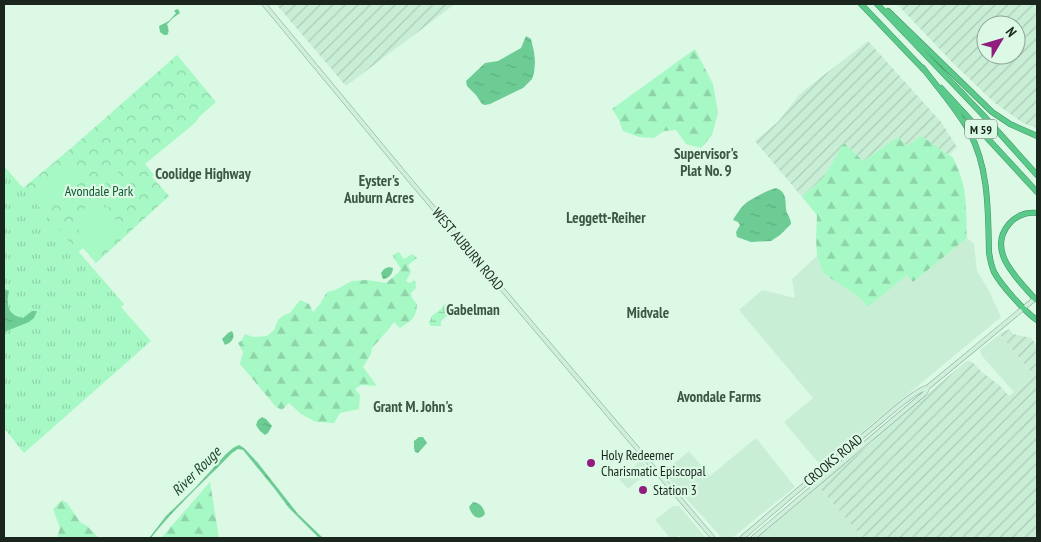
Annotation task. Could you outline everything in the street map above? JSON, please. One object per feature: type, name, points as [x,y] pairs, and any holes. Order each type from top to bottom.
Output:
[{"type":"highway","name":"M 59","points":[[861,4],[985,134],[1037,192]]},
{"type":"highway","name":"M 59","points":[[879,4],[1037,175]]},
{"type":"highway","points":[[879,4],[916,37],[992,112],[1010,124],[1037,136]]},
{"type":"highway","points":[[923,68],[961,119],[975,144],[982,164],[986,185],[989,252],[994,272],[1028,314],[1037,320]]},
{"type":"highway","points":[[1036,298],[1008,266],[1003,258],[1001,246],[1004,231],[1012,221],[1023,215],[1037,213]]},
{"type":"main road","name":"WEST AUBURN ROAD","points":[[264,4],[402,171],[713,538]]},
{"type":"main road","name":"CROOKS ROAD","points":[[753,538],[925,393],[928,387],[1036,298]]},
{"type":"main road","name":"CROOKS ROAD","points":[[742,538],[893,411],[922,388],[928,387]]},
{"type":"main road","points":[[892,421],[895,414],[893,411]]},
{"type":"main road","points":[[860,438],[858,444],[860,448]]},
{"type":"main road","points":[[839,455],[842,460],[840,464]]},
{"type":"main road","points":[[788,499],[790,503],[788,508]]},
{"type":"shaded area","points":[[276,4],[455,4],[346,86]]},
{"type":"shaded area","points":[[897,4],[1037,4],[1037,128],[1023,123],[995,103],[952,62]]},
{"type":"shaded area","points":[[868,41],[941,122],[957,147],[949,155],[941,149],[907,146],[898,137],[863,161],[844,143],[823,178],[802,197],[755,141],[778,122],[799,95]]},
{"type":"shaded area","points":[[967,238],[974,244],[977,271],[1001,317],[821,466],[784,422],[813,398],[739,310],[762,290],[795,298],[792,279],[817,256],[823,273],[860,298],[868,307],[907,275],[913,282]]},
{"type":"shaded area","points":[[1009,329],[1013,334],[1031,338],[1037,346],[1037,538],[863,538],[818,486],[967,361],[973,363],[1009,396],[1034,376],[1000,334]]},
{"type":"shaded area","points":[[1000,334],[1034,376],[1014,392],[982,356],[980,350]]},
{"type":"shaded area","points":[[756,438],[795,487],[732,538],[722,538],[663,473],[689,451],[710,476]]},
{"type":"shaded area","points":[[641,460],[650,470],[628,489],[619,479]]},
{"type":"shaded area","points":[[818,486],[863,538],[757,538]]},
{"type":"shaded area","points":[[673,506],[679,506],[706,538],[682,538],[680,535],[676,538],[670,538],[655,520]]},
{"type":"green space","points":[[695,49],[713,84],[718,113],[712,135],[701,148],[686,144],[676,130],[664,131],[654,138],[639,137],[623,131],[612,109]]},
{"type":"green space","name":"Avondale Park","points":[[177,55],[216,102],[195,123],[145,164],[154,175],[152,177],[169,196],[96,263],[83,248],[78,252],[23,188]]},
{"type":"green space","points":[[921,136],[952,156],[955,162],[965,196],[967,238],[913,282],[907,275],[868,307],[860,298],[823,273],[817,256],[817,215],[802,197],[823,178],[844,143],[863,161],[898,137],[907,146]]},
{"type":"green space","points":[[64,163],[81,182],[49,210],[33,191]]},
{"type":"green space","points":[[4,166],[124,304],[121,307],[151,341],[24,453],[4,428]]},
{"type":"green space","points":[[113,166],[122,177],[114,185],[104,174]]},
{"type":"green space","points":[[100,178],[120,197],[108,208],[90,187]]},
{"type":"green space","points":[[94,196],[119,223],[119,227],[89,253],[81,238],[79,224],[84,210]]},
{"type":"green space","points":[[399,252],[404,259],[412,254],[417,258],[408,265],[411,272],[406,281],[409,283],[415,280],[416,288],[411,293],[412,298],[417,304],[416,313],[410,321],[400,328],[394,322],[372,348],[371,354],[363,367],[377,386],[361,385],[355,389],[360,395],[359,409],[340,413],[334,423],[316,422],[301,414],[289,403],[282,410],[276,407],[240,364],[243,352],[238,343],[245,334],[253,337],[267,336],[274,330],[278,320],[290,313],[300,300],[309,304],[313,312],[327,292],[352,281],[367,280],[386,283],[401,269],[393,255]]},
{"type":"green space","points":[[451,303],[453,305],[452,312],[441,321],[441,326],[431,326],[429,323],[432,316],[443,305]]},
{"type":"green space","points":[[210,482],[219,538],[161,538]]},
{"type":"green space","points":[[62,500],[67,503],[80,522],[99,538],[57,538],[60,528],[53,509]]},
{"type":"water","points":[[178,9],[180,13],[167,24],[168,32],[167,35],[164,35],[160,32],[159,26],[169,21],[176,13],[174,11]]},
{"type":"water","points":[[526,36],[531,39],[534,52],[535,62],[532,79],[523,88],[490,104],[482,104],[467,86],[466,81],[485,63],[498,61],[521,48]]},
{"type":"water","points":[[776,188],[784,195],[791,224],[771,241],[751,242],[737,237],[736,232],[740,225],[733,220],[740,209],[746,203]]},
{"type":"water","points":[[389,267],[393,268],[391,274],[383,279],[381,273]]},
{"type":"water","points":[[4,289],[9,291],[9,309],[18,317],[23,318],[32,311],[37,311],[34,318],[29,322],[4,332]]},
{"type":"water","points":[[232,331],[232,340],[225,345],[222,339]]},
{"type":"water","points":[[262,417],[272,426],[265,435],[256,425]]},
{"type":"water","points":[[419,437],[423,437],[427,443],[418,453],[415,452],[414,441]]},
{"type":"water","points":[[239,445],[258,463],[298,514],[323,538],[319,538],[289,508],[243,450],[238,449],[190,494],[149,538],[166,516],[225,455]]},
{"type":"water","points":[[473,502],[478,503],[483,508],[485,514],[482,517],[477,518],[471,512],[469,507]]},
{"type":"place","name":"Holy Redeemer Charismatic Episcopal","points":[[591,463]]},
{"type":"place","name":"Station 3","points":[[643,490]]},
{"type":"district","name":"Supervisor's Plat No. 9","points":[[706,162]]},
{"type":"district","name":"Coolidge Highway","points":[[203,173]]},
{"type":"district","name":"Eyster's Auburn Acres","points":[[379,188]]},
{"type":"district","name":"Leggett-Reiher","points":[[606,217]]},
{"type":"district","name":"Gabelman","points":[[473,309]]},
{"type":"district","name":"Midvale","points":[[648,312]]},
{"type":"district","name":"Avondale Farms","points":[[719,396]]},
{"type":"district","name":"Grant M. John's","points":[[413,406]]},
{"type":"water label","name":"River Rouge","points":[[196,471]]}]
